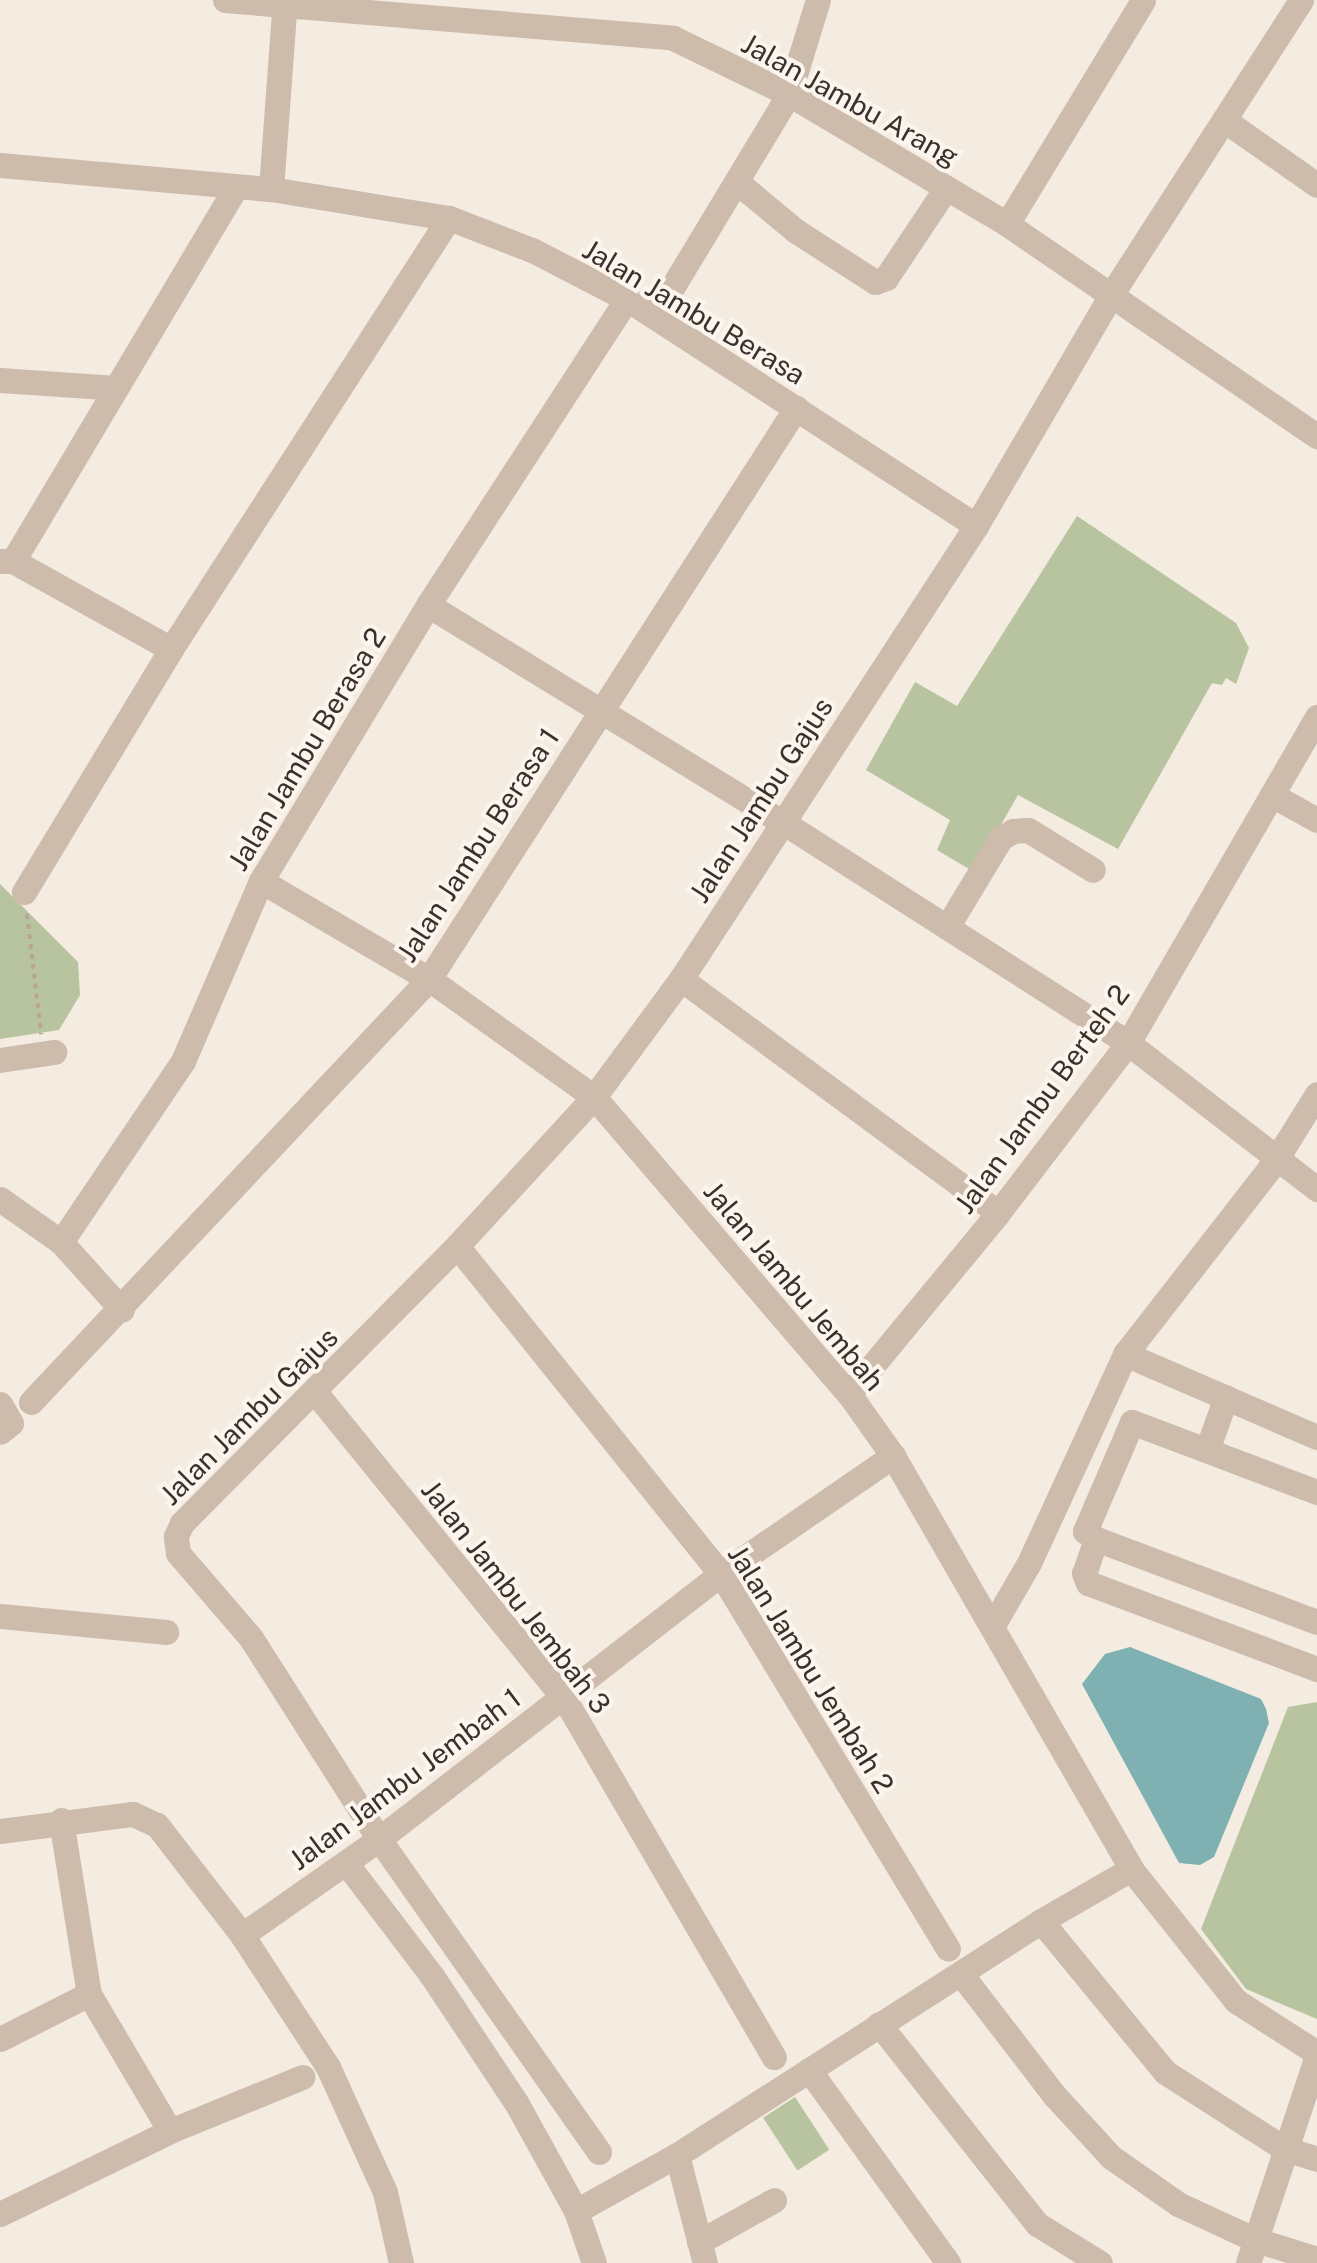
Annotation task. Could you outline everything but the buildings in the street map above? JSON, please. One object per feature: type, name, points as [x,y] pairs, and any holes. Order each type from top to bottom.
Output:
[{"type":"street","name":"Jalan Jambu Arang","points":[[226,0],[674,38],[789,94],[1008,224],[1317,436]]},
{"type":"street","points":[[655,316],[789,94],[818,0]]},
{"type":"street","points":[[1008,224],[1144,0]]},
{"type":"street","name":"Jalan Jambu Gajus","points":[[379,1839],[251,1638],[178,1554],[176,1536],[182,1523],[457,1246],[594,1097],[681,979],[976,526],[1111,295],[1301,0]]},
{"type":"street","points":[[271,189],[285,3]]},
{"type":"street","points":[[1224,120],[1317,185]]},
{"type":"street","name":"Jalan Jambu Berasa","points":[[0,165],[271,189],[450,218],[532,250],[627,299],[976,526]]},
{"type":"street","points":[[738,184],[796,231],[875,282],[886,278],[946,188]]},
{"type":"street","points":[[171,649],[7,561],[236,187]]},
{"type":"street","points":[[24,892],[171,649],[450,218]]},
{"type":"street","name":"Jalan Jambu Berasa 2","points":[[62,1242],[183,1061],[261,881],[428,605],[627,299]]},
{"type":"street","points":[[0,380],[116,388]]},
{"type":"street","name":"Jalan Jambu Berasa 1","points":[[32,1402],[430,979],[796,408]]},
{"type":"street","points":[[428,605],[782,821],[1128,1043],[1317,1190]]},
{"type":"street","name":"Jalan Jambu Berteh 2","points":[[848,1394],[998,1213],[1128,1043],[1317,717]]},
{"type":"street","points":[[1272,794],[1317,820]]},
{"type":"street","points":[[947,927],[1001,838],[1013,831],[1028,830],[1094,870]]},
{"type":"street","name":"Jalan Jambu Jembah","points":[[261,881],[430,979],[594,1097],[848,1394],[892,1456],[1131,1869],[1236,2000],[1317,2054]]},
{"type":"street","points":[[681,979],[998,1213]]},
{"type":"street","points":[[0,1060],[49,1053]]},
{"type":"street","points":[[993,1625],[1030,1563],[1126,1354],[1275,1161],[1317,1094]]},
{"type":"street","points":[[0,1200],[62,1242],[122,1310]]},
{"type":"street","name":"Jalan Jambu Jembah 2","points":[[457,1246],[721,1574],[948,1949]]},
{"type":"street","points":[[1126,1354],[1317,1438]]},
{"type":"street","name":"Jalan Jambu Jembah 3","points":[[315,1392],[564,1698],[774,2057]]},
{"type":"street","points":[[1207,1450],[1226,1397]]},
{"type":"street","points":[[0,1404],[11,1422],[0,1432]]},
{"type":"street","points":[[1315,1614],[1192,1576],[1096,1540],[1086,1530],[1132,1422],[1317,1492]]},
{"type":"street","name":"Jalan Jambu Jembah 1","points":[[242,1935],[379,1839],[721,1574],[892,1456]]},
{"type":"street","points":[[1096,1540],[1084,1573],[1088,1583],[1317,1669]]},
{"type":"street","points":[[1174,1616],[1192,1576]]},
{"type":"street","points":[[0,1616],[166,1632]]},
{"type":"street","points":[[0,1804],[7,1829],[133,1814],[157,1825],[242,1935],[328,2066],[385,2192],[401,2263]]},
{"type":"street","points":[[62,1820],[89,1994],[170,2131]]},
{"type":"street","points":[[379,1839],[599,2152]]},
{"type":"street","points":[[346,1863],[432,1976],[516,2104],[576,2211],[594,2263]]},
{"type":"street","points":[[576,2211],[677,2154],[1042,1921],[1131,1869]]},
{"type":"street","points":[[1042,1921],[1164,2072],[1285,2149],[1317,2160]]},
{"type":"street","points":[[961,1974],[1056,2096],[1111,2157],[1252,2252],[1317,2260]]},
{"type":"street","points":[[0,2039],[89,1994]]},
{"type":"street","points":[[878,2024],[1037,2224],[1100,2263]]},
{"type":"street","points":[[1252,2252],[1317,2054]]},
{"type":"street","points":[[808,2070],[948,2263]]},
{"type":"street","points":[[0,2214],[170,2131],[302,2077]]},
{"type":"street","points":[[516,2104],[550,2082]]},
{"type":"street","points":[[677,2154],[702,2252],[774,2200]]},
{"type":"path","points":[[24,892],[49,1053]]},
{"type":"green space","points":[[1077,516],[1236,623],[1249,648],[1236,684],[1226,678],[1222,685],[1212,683],[1118,849],[1018,795],[974,872],[937,850],[950,820],[866,770],[915,682],[957,706]]},
{"type":"green space","points":[[0,884],[78,962],[80,995],[59,1030],[0,1039]]},
{"type":"green space","points":[[1317,1702],[1317,2019],[1246,1989],[1201,1929],[1288,1707]]},
{"type":"green space","points":[[795,2097],[829,2150],[797,2171],[763,2118]]},
{"type":"water","points":[[1130,1647],[1261,1699],[1266,1709],[1269,1723],[1214,1857],[1200,1865],[1179,1863],[1082,1684],[1105,1654]]}]
